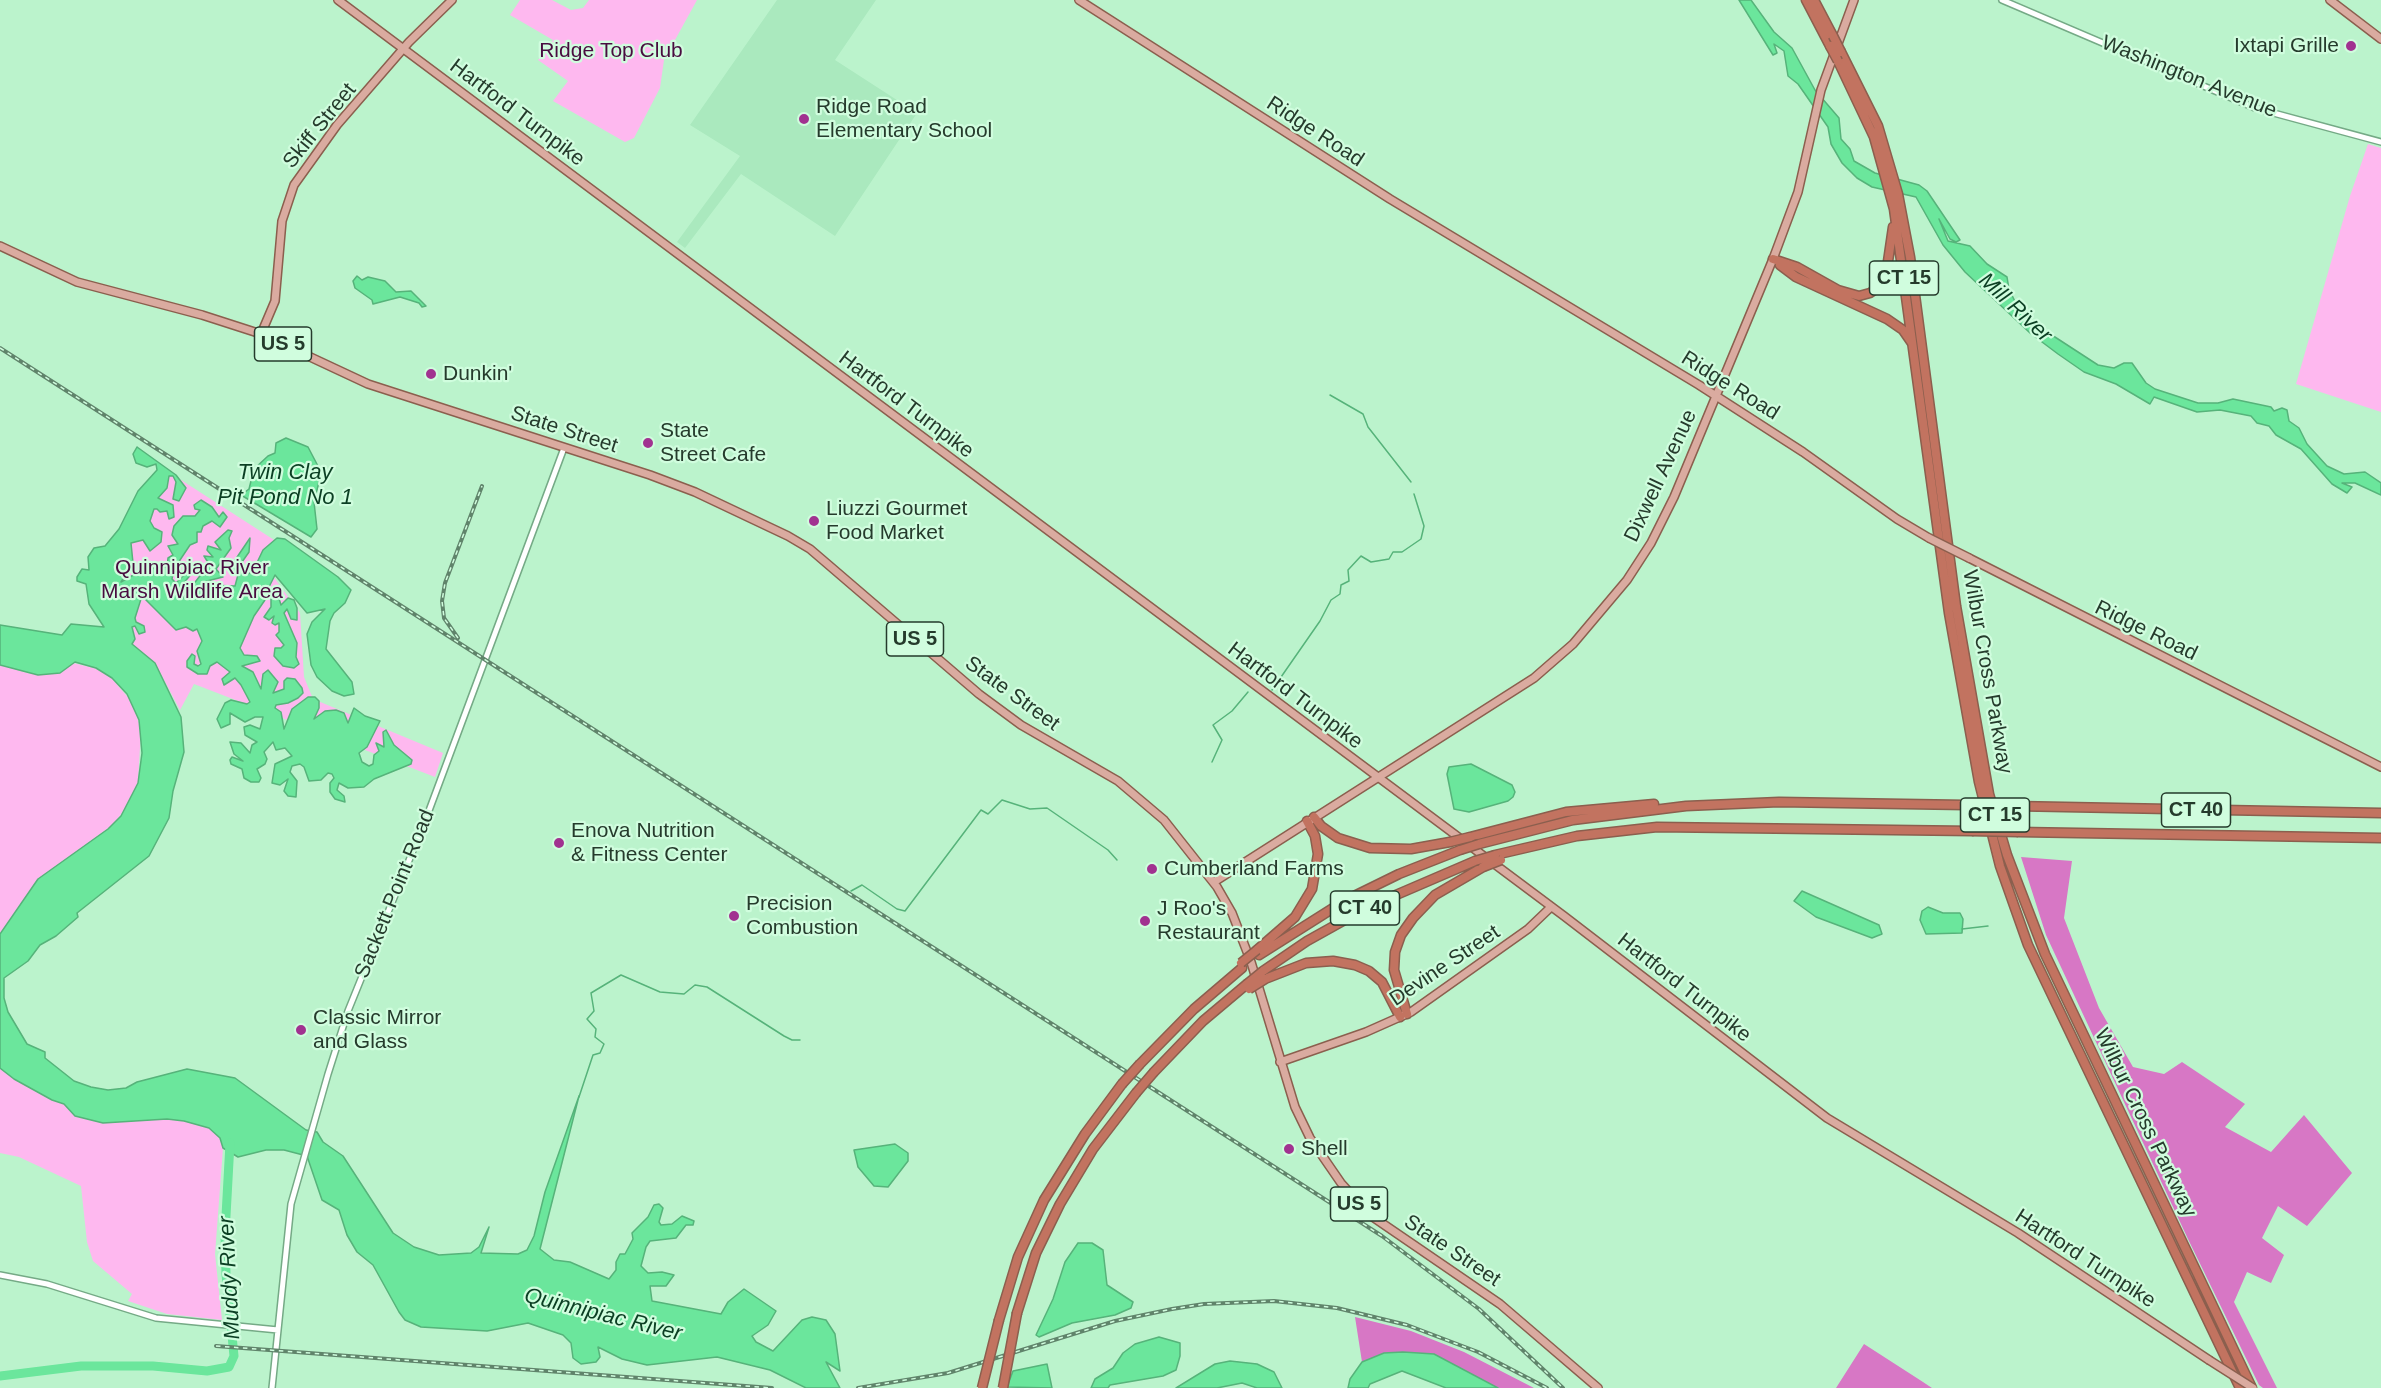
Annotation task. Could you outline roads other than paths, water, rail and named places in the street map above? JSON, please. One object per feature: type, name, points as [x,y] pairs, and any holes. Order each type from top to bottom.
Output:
[{"type":"highway","name":"Wilbur Cross Parkway","points":[[1806,0],[1830,46],[1839,57]]},
{"type":"highway","name":"Wilbur Cross Parkway","points":[[1814,0],[1833,36],[1839,57],[1890,176],[1910,257],[1956,606],[1989,794],[2007,855],[2050,964],[2252,1388]]},
{"type":"highway","name":"Wilbur Cross Parkway","points":[[1894,193],[1894,209],[1949,613],[1979,782],[2000,866],[2028,945],[2239,1387]]},
{"type":"highway","points":[[1773,259],[1797,267],[1838,290],[1859,296],[1870,293],[1879,287],[1886,275],[1894,209]]},
{"type":"highway","points":[[1773,259],[1796,277],[1887,319],[1903,330],[1914,346]]},
{"type":"highway","name":"CT 40","points":[[982,1388],[1015,1265],[1044,1200],[1085,1134],[1122,1084],[1214,991],[1258,953],[1361,892],[1460,850],[1574,820],[1672,807],[1779,802],[2381,813]]},
{"type":"highway","points":[[1311,819],[1338,838],[1370,848],[1412,849],[1450,843],[1523,821],[1580,809],[1650,804],[1672,807]]},
{"type":"highway","points":[[1242,965],[1249,956],[1258,953],[1295,917],[1312,889],[1317,869],[1317,849],[1311,819]]},
{"type":"highway","name":"CT 40","points":[[1264,975],[1313,937],[1368,907],[1475,861],[1498,858],[1560,839],[1617,830],[1684,826],[2381,838]]},
{"type":"highway","points":[[1403,1016],[1394,970],[1396,947],[1403,931],[1435,895],[1498,858]]},
{"type":"highway","points":[[1003,1388],[1017,1313],[1036,1253],[1063,1198],[1097,1144],[1136,1093],[1224,1002],[1264,975],[1314,962],[1333,961],[1355,965],[1372,973],[1382,982],[1403,1016]]},
{"type":"main road","name":"Hartford Turnpike","points":[[338,0],[1551,907],[1827,1118],[2018,1233],[2252,1388]]},
{"type":"main road","name":"Skiff Street","points":[[261,334],[275,301],[282,221],[294,186],[329,135],[403,49],[452,0]]},
{"type":"main road","name":"Ridge Road","points":[[1078,0],[1390,199],[1602,324],[1810,457],[1897,519],[1929,538],[2381,767]]},
{"type":"main road","name":"Dixwell Avenue","points":[[1214,882],[1534,678],[1590,625],[1622,586],[1651,543],[1674,497],[1773,259],[1800,184],[1820,94],[1854,0]]},
{"type":"main road","points":[[2330,0],[2381,39]]},
{"type":"main road","name":"State Street","points":[[0,246],[86,285],[202,315],[261,334],[368,384],[695,492],[788,536],[810,549],[985,699],[1021,725],[1111,777],[1138,796],[1174,830],[1214,882],[1232,913],[1249,956],[1280,1062],[1307,1133],[1333,1174],[1370,1215],[1500,1304],[1598,1388]]},
{"type":"main road","name":"Devine Street","points":[[1280,1062],[1366,1032],[1403,1016],[1528,929],[1551,907]]},
{"type":"street","name":"Washington Avenue","points":[[2002,0],[2255,108],[2381,142]]},
{"type":"street","name":"Sackett Point Road","points":[[272,1388],[288,1224],[310,1131],[345,1019],[428,816],[564,448]]},
{"type":"street","points":[[0,1275],[49,1285],[156,1318],[278,1330]]},
{"type":"water","name":"Mill River","points":[[1739,0],[1751,0],[1774,32],[1792,48],[1815,90],[1839,118],[1841,139],[1850,149],[1854,161],[1875,173],[1919,185],[1927,191],[1960,240],[1956,242],[1950,239],[1939,219],[1948,241],[1970,246],[1987,264],[2007,277],[2009,289],[2020,312],[2038,326],[2098,365],[2114,368],[2124,363],[2132,363],[2146,383],[2155,389],[2198,403],[2218,403],[2233,399],[2271,407],[2274,411],[2282,408],[2287,410],[2289,421],[2299,428],[2307,444],[2327,466],[2344,474],[2365,472],[2381,483],[2381,495],[2355,483],[2342,483],[2352,487],[2347,493],[2332,484],[2301,449],[2276,435],[2269,426],[2257,423],[2251,416],[2220,410],[2197,412],[2154,397],[2150,404],[2116,384],[2084,372],[2030,333],[1965,272],[1943,245],[1916,197],[1872,187],[1857,178],[1842,163],[1831,144],[1828,127],[1798,84],[1788,76],[1784,51],[1774,44],[1777,53],[1773,55]]},
{"type":"water","points":[[357,276],[362,280],[368,277],[385,281],[396,292],[411,291],[426,306],[422,307],[419,303],[400,297],[373,304],[372,300],[355,288],[353,281]]},
{"type":"water","name":"Twin Clay Pit Pond No 1","points":[[286,438],[308,447],[319,468],[320,478],[314,502],[317,529],[311,537],[241,495],[249,489],[254,469],[268,456],[275,453],[276,443]]},
{"type":"water","name":"Quinnipiac River","points":[[137,447],[176,475],[186,488],[179,501],[173,499],[176,482],[173,476],[169,476],[167,488],[158,498],[173,505],[174,517],[169,519],[167,511],[160,512],[154,509],[150,521],[154,528],[162,532],[161,542],[150,551],[143,540],[131,543],[133,563],[121,582],[144,569],[167,567],[168,558],[173,555],[168,546],[178,544],[172,535],[174,526],[183,516],[195,516],[200,510],[195,509],[194,505],[201,500],[212,507],[219,517],[223,512],[227,517],[220,527],[212,521],[203,526],[201,532],[197,532],[197,542],[190,545],[174,569],[172,579],[176,583],[184,575],[185,567],[193,564],[193,572],[182,585],[180,593],[183,598],[209,564],[204,556],[213,557],[207,550],[208,546],[221,550],[215,542],[228,530],[232,531],[229,538],[231,548],[216,569],[223,577],[207,581],[206,585],[235,586],[239,571],[236,570],[232,575],[229,569],[250,538],[249,552],[242,562],[248,574],[253,571],[263,550],[277,538],[285,539],[338,577],[351,590],[345,603],[334,613],[330,621],[326,649],[352,682],[354,694],[344,696],[332,691],[317,677],[311,665],[307,634],[312,622],[325,609],[307,613],[275,575],[269,587],[277,592],[281,605],[288,598],[294,600],[297,608],[297,620],[291,619],[287,609],[284,613],[297,643],[296,657],[299,664],[294,668],[283,666],[274,656],[275,648],[281,648],[284,645],[276,635],[279,632],[279,623],[275,625],[272,623],[274,616],[269,620],[264,617],[271,607],[271,598],[267,597],[254,616],[240,648],[244,655],[257,656],[260,661],[242,666],[253,672],[261,689],[263,674],[268,670],[278,682],[273,693],[284,689],[284,681],[287,678],[295,679],[302,688],[303,693],[298,698],[276,705],[275,708],[281,712],[284,729],[292,709],[308,697],[315,697],[319,701],[319,708],[314,719],[325,711],[336,710],[344,713],[348,723],[354,708],[365,716],[380,721],[367,747],[359,753],[362,762],[369,766],[373,764],[374,755],[379,751],[376,743],[384,747],[383,732],[386,730],[394,745],[412,760],[411,764],[374,779],[364,787],[348,788],[339,783],[337,790],[344,796],[345,802],[335,799],[330,792],[330,783],[334,778],[332,774],[328,773],[321,780],[309,781],[304,767],[300,764],[292,766],[290,772],[297,781],[296,797],[288,796],[284,791],[288,779],[280,785],[272,783],[275,764],[292,756],[285,748],[276,750],[273,742],[264,752],[267,759],[265,764],[257,769],[261,778],[259,782],[251,782],[244,778],[242,769],[231,764],[232,757],[243,761],[234,754],[230,742],[241,743],[250,753],[252,745],[257,742],[245,735],[244,727],[250,725],[260,729],[263,717],[255,717],[245,722],[230,713],[230,724],[221,728],[217,719],[225,703],[231,700],[247,704],[250,702],[241,685],[235,678],[224,685],[222,679],[230,672],[217,662],[210,666],[207,674],[198,674],[187,667],[187,661],[192,654],[195,656],[194,664],[198,666],[201,664],[197,651],[202,641],[197,629],[193,631],[186,627],[176,630],[145,599],[141,599],[135,618],[136,622],[144,626],[145,632],[139,634],[135,626],[132,627],[135,639],[132,644],[155,663],[181,717],[184,752],[173,791],[169,818],[149,856],[77,913],[78,917],[56,936],[40,945],[28,961],[4,978],[4,998],[8,1012],[27,1044],[45,1052],[45,1058],[74,1081],[108,1090],[126,1088],[137,1082],[187,1069],[235,1078],[306,1130],[317,1132],[323,1142],[343,1156],[393,1233],[414,1247],[439,1255],[471,1253],[479,1247],[489,1227],[481,1253],[518,1254],[527,1250],[534,1236],[545,1192],[579,1096],[540,1249],[554,1260],[570,1262],[609,1279],[616,1270],[616,1262],[620,1254],[625,1254],[633,1239],[632,1233],[648,1217],[654,1205],[659,1204],[663,1208],[659,1222],[661,1225],[672,1224],[682,1216],[694,1221],[693,1225],[686,1225],[676,1238],[650,1241],[646,1247],[641,1266],[648,1273],[662,1272],[674,1275],[666,1286],[650,1286],[652,1301],[721,1314],[728,1302],[744,1289],[776,1311],[768,1325],[752,1336],[756,1342],[773,1351],[802,1320],[812,1317],[826,1320],[835,1334],[840,1371],[826,1362],[840,1388],[806,1388],[770,1370],[717,1357],[647,1365],[622,1359],[598,1347],[600,1357],[596,1362],[581,1364],[573,1358],[571,1343],[563,1335],[528,1323],[487,1331],[421,1327],[405,1320],[373,1265],[357,1252],[347,1235],[339,1210],[322,1200],[307,1156],[284,1150],[266,1150],[238,1157],[223,1148],[220,1138],[209,1128],[184,1121],[167,1119],[103,1123],[75,1116],[64,1104],[14,1079],[0,1068],[0,934],[38,879],[108,829],[121,816],[138,783],[142,753],[139,720],[127,694],[112,678],[96,668],[75,662],[60,673],[38,675],[0,665],[0,625],[62,635],[71,624],[104,627],[89,604],[86,584],[77,581],[77,577],[82,569],[89,570],[88,557],[94,548],[105,546],[119,529],[138,491],[157,470],[156,464],[147,467],[136,463],[133,454]]},
{"type":"water","points":[[1471,764],[1512,785],[1515,792],[1513,797],[1508,801],[1469,812],[1454,809],[1447,774],[1449,767]]},
{"type":"water","points":[[1802,891],[1879,925],[1882,934],[1872,938],[1816,917],[1794,901]]},
{"type":"water","points":[[1928,907],[1943,913],[1960,913],[1963,919],[1962,933],[1926,934],[1920,920],[1922,911]]},
{"type":"water","points":[[895,1144],[908,1153],[908,1161],[888,1187],[874,1186],[858,1167],[854,1150]]},
{"type":"water","points":[[1078,1243],[1092,1243],[1103,1250],[1107,1285],[1133,1302],[1131,1308],[1115,1315],[1072,1323],[1039,1337],[1036,1335],[1053,1299],[1065,1262]]},
{"type":"water","points":[[1159,1337],[1180,1343],[1180,1356],[1176,1370],[1163,1376],[1110,1385],[1108,1388],[1091,1388],[1095,1379],[1113,1368],[1123,1353],[1135,1344]]},
{"type":"water","points":[[1384,1353],[1434,1354],[1498,1388],[1446,1388],[1402,1371],[1370,1384],[1368,1388],[1348,1388],[1350,1379],[1362,1362]]},
{"type":"water","points":[[1230,1361],[1257,1364],[1274,1372],[1282,1388],[1257,1388],[1242,1383],[1217,1388],[1176,1388],[1215,1364]]},
{"type":"water","points":[[1047,1364],[1052,1388],[1007,1387],[1013,1371]]},
{"type":"waterway","points":[[1330,395],[1363,414],[1368,427],[1411,482]]},
{"type":"waterway","points":[[1272,690],[1320,621],[1331,600],[1340,594],[1341,585],[1349,581],[1348,570],[1361,556],[1371,562],[1389,559],[1393,552],[1402,552],[1421,539],[1424,526],[1414,494]]},
{"type":"waterway","points":[[1212,762],[1222,740],[1213,725],[1232,711],[1248,692]]},
{"type":"waterway","points":[[851,891],[862,885],[897,909],[905,911],[981,810],[988,814],[1002,800],[1030,809],[1047,808],[1108,850],[1117,860]]},
{"type":"waterway","points":[[1962,929],[1988,926]]},
{"type":"waterway","points":[[579,1097],[593,1055],[600,1053],[604,1044],[595,1037],[596,1029],[587,1019],[594,1011],[591,993],[621,975],[660,992],[684,994],[695,985],[707,987],[784,1036],[792,1040],[800,1040]]},
{"type":"waterway","name":"Muddy River","points":[[0,1376],[81,1366],[153,1366],[207,1371],[229,1367],[234,1356],[226,1274],[225,1234],[230,1143]]},
{"type":"railway","points":[[0,348],[1382,1236],[1479,1309],[1563,1388]]},
{"type":"railway","points":[[458,638],[444,618],[442,601],[445,583],[482,486]]},
{"type":"railway","points":[[858,1388],[948,1373],[1115,1321],[1172,1309],[1204,1304],[1274,1301],[1337,1308],[1407,1325],[1478,1352],[1547,1388]]},
{"type":"railway","points":[[216,1346],[772,1388]]},
{"type":"place","name":"Ixtapi Grille","points":[[2351,46]]},
{"type":"place","name":"Ridge Road Elementary School","points":[[804,119]]},
{"type":"place","name":"Dunkin'","points":[[431,374]]},
{"type":"place","name":"State Street Cafe","points":[[648,443]]},
{"type":"place","name":"Liuzzi Gourmet Food Market","points":[[814,521]]},
{"type":"place","name":"Enova Nutrition & Fitness Center","points":[[559,843]]},
{"type":"place","name":"Cumberland Farms","points":[[1152,869]]},
{"type":"place","name":"Precision Combustion","points":[[734,916]]},
{"type":"place","name":"J Roo's Restaurant","points":[[1145,921]]},
{"type":"place","name":"Classic Mirror and Glass","points":[[301,1030]]},
{"type":"place","name":"Shell","points":[[1289,1149]]},
{"type":"park label","name":"Ridge Top Club","points":[[611,51]]},
{"type":"park label","name":"Quinnipiac River Marsh Wildlife Area","points":[[192,580]]}]
